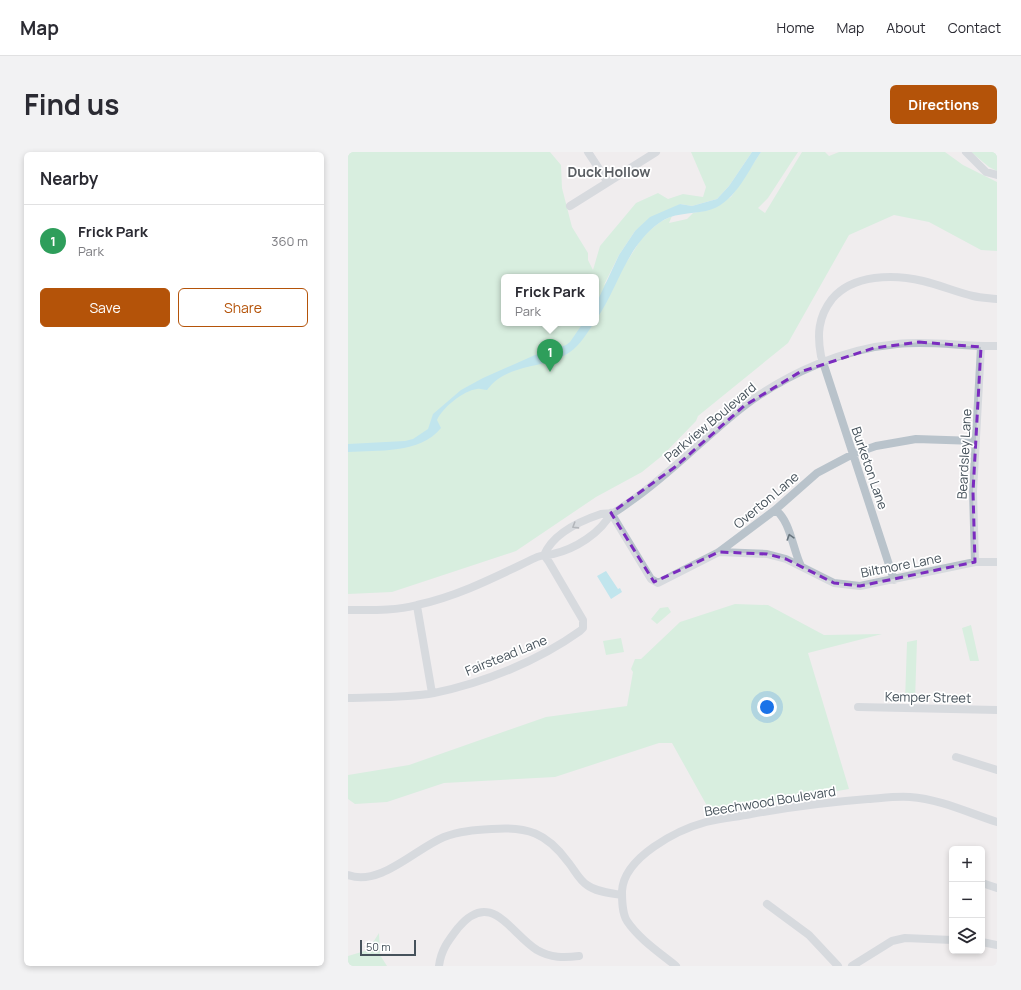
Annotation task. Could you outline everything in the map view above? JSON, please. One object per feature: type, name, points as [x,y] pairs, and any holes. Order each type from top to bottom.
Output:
[{"type":"street","points":[[588,152],[607,181]]},
{"type":"street","points":[[570,206],[607,181],[656,152]]},
{"type":"street","points":[[966,152],[986,172],[997,175]]},
{"type":"street","name":"Burketon Lane","points":[[894,580],[823,363],[818,337],[823,314],[836,295],[850,285],[864,280],[901,278],[923,281],[973,296],[997,299]]},
{"type":"street","name":"Parkview Boulevard","points":[[348,610],[392,609],[417,606],[483,582],[544,555],[554,554],[592,535],[606,524],[611,514],[642,493],[675,467],[744,406],[768,390],[800,372],[839,357],[896,344],[950,343],[981,347],[997,346]]},
{"type":"street","name":"Beardsley Lane","points":[[975,562],[973,492],[981,347]]},
{"type":"street","name":"Overton Lane","points":[[611,514],[654,582],[666,579],[719,552],[775,510],[817,473],[853,454],[876,446],[916,439],[976,441]]},
{"type":"street","points":[[775,510],[784,518],[795,553],[801,566]]},
{"type":"street","name":"Parkview Boulevard","points":[[544,555],[548,546],[582,521],[603,513],[611,514]]},
{"type":"street","name":"Biltmore Lane","points":[[719,552],[768,554],[786,559],[834,583],[860,586],[975,562],[997,562]]},
{"type":"street","name":"Fairstead Lane","points":[[348,698],[432,693],[455,688],[514,667],[563,644],[583,628],[583,620],[544,555]]},
{"type":"street","points":[[417,606],[432,693]]},
{"type":"street","name":"Kemper Street","points":[[858,707],[997,710]]},
{"type":"street","points":[[956,757],[997,770]]},
{"type":"street","name":"Beechwood Boulevard","points":[[676,966],[653,947],[626,920],[622,895],[624,880],[629,870],[640,859],[665,841],[706,822],[791,807],[847,800],[910,797],[938,802],[997,822]]},
{"type":"street","points":[[348,875],[358,877],[375,876],[432,843],[451,835],[511,828],[531,832],[546,838],[558,849],[586,884],[596,890],[622,895]]},
{"type":"street","points":[[985,884],[997,888]]},
{"type":"street","points":[[767,904],[809,935],[838,966]]},
{"type":"street","points":[[439,966],[443,946],[462,923],[474,914],[483,912],[494,913],[536,949],[562,959],[579,956]]},
{"type":"street","points":[[852,966],[892,941],[905,938],[949,940]]},
{"type":"street","points":[[985,943],[997,945]]},
{"type":"highlighted area","points":[[919,342],[981,347],[973,492],[975,562],[860,586],[834,583],[786,559],[767,554],[719,552],[654,582],[611,513],[675,467],[744,406],[800,372],[874,348]]},
{"type":"green space","points":[[348,152],[550,152],[561,165],[562,188],[572,227],[588,253],[588,260],[593,270],[600,246],[636,203],[658,193],[668,199],[683,194],[703,197],[706,187],[691,152],[752,152],[729,186],[717,199],[692,206],[680,204],[635,231],[619,255],[604,285],[628,260],[643,236],[660,222],[672,216],[669,223],[687,219],[693,213],[708,210],[731,197],[761,152],[798,152],[768,198],[758,208],[765,213],[802,152],[825,152],[829,156],[839,152],[945,152],[963,165],[997,182],[997,251],[981,250],[929,222],[894,215],[849,235],[788,343],[698,416],[696,421],[663,455],[642,472],[596,497],[516,551],[392,592],[348,594]]},
{"type":"green space","points":[[971,152],[997,152],[997,171],[989,167]]},
{"type":"green space","points":[[735,604],[768,605],[824,635],[882,634],[808,653],[849,789],[711,813],[672,743],[659,743],[555,777],[444,783],[387,802],[355,804],[348,799],[348,775],[409,765],[546,717],[627,706],[633,672],[631,669],[635,659],[641,659],[680,622]]},
{"type":"green space","points":[[668,607],[671,612],[657,624],[651,619],[660,608]]},
{"type":"green space","points":[[971,625],[979,661],[970,661],[962,628]]},
{"type":"green space","points":[[621,638],[624,652],[606,655],[603,641]]},
{"type":"green space","points":[[917,640],[915,701],[905,701],[907,642]]},
{"type":"green space","points":[[379,933],[380,955],[387,966],[348,966],[348,956],[368,950]]},
{"type":"water","points":[[752,152],[761,152],[738,188],[716,208],[670,217],[659,223],[648,233],[630,256],[599,316],[599,298],[619,255],[635,231],[650,217],[680,204],[692,206],[717,199],[729,186]]},
{"type":"water","points":[[581,326],[592,326],[574,349],[560,358],[516,370],[496,381],[487,390],[472,390],[454,400],[437,420],[441,428],[422,442],[398,449],[348,452],[348,444],[405,441],[413,439],[428,429],[433,414],[461,390],[483,378],[535,355],[566,345],[570,342]]},
{"type":"water","points":[[606,571],[618,589],[620,588],[622,592],[611,599],[597,576]]},
{"type":"place","name":"Frick Park","points":[[550,372]]},
{"type":"district","name":"Duck Hollow","points":[[609,171]]}]
